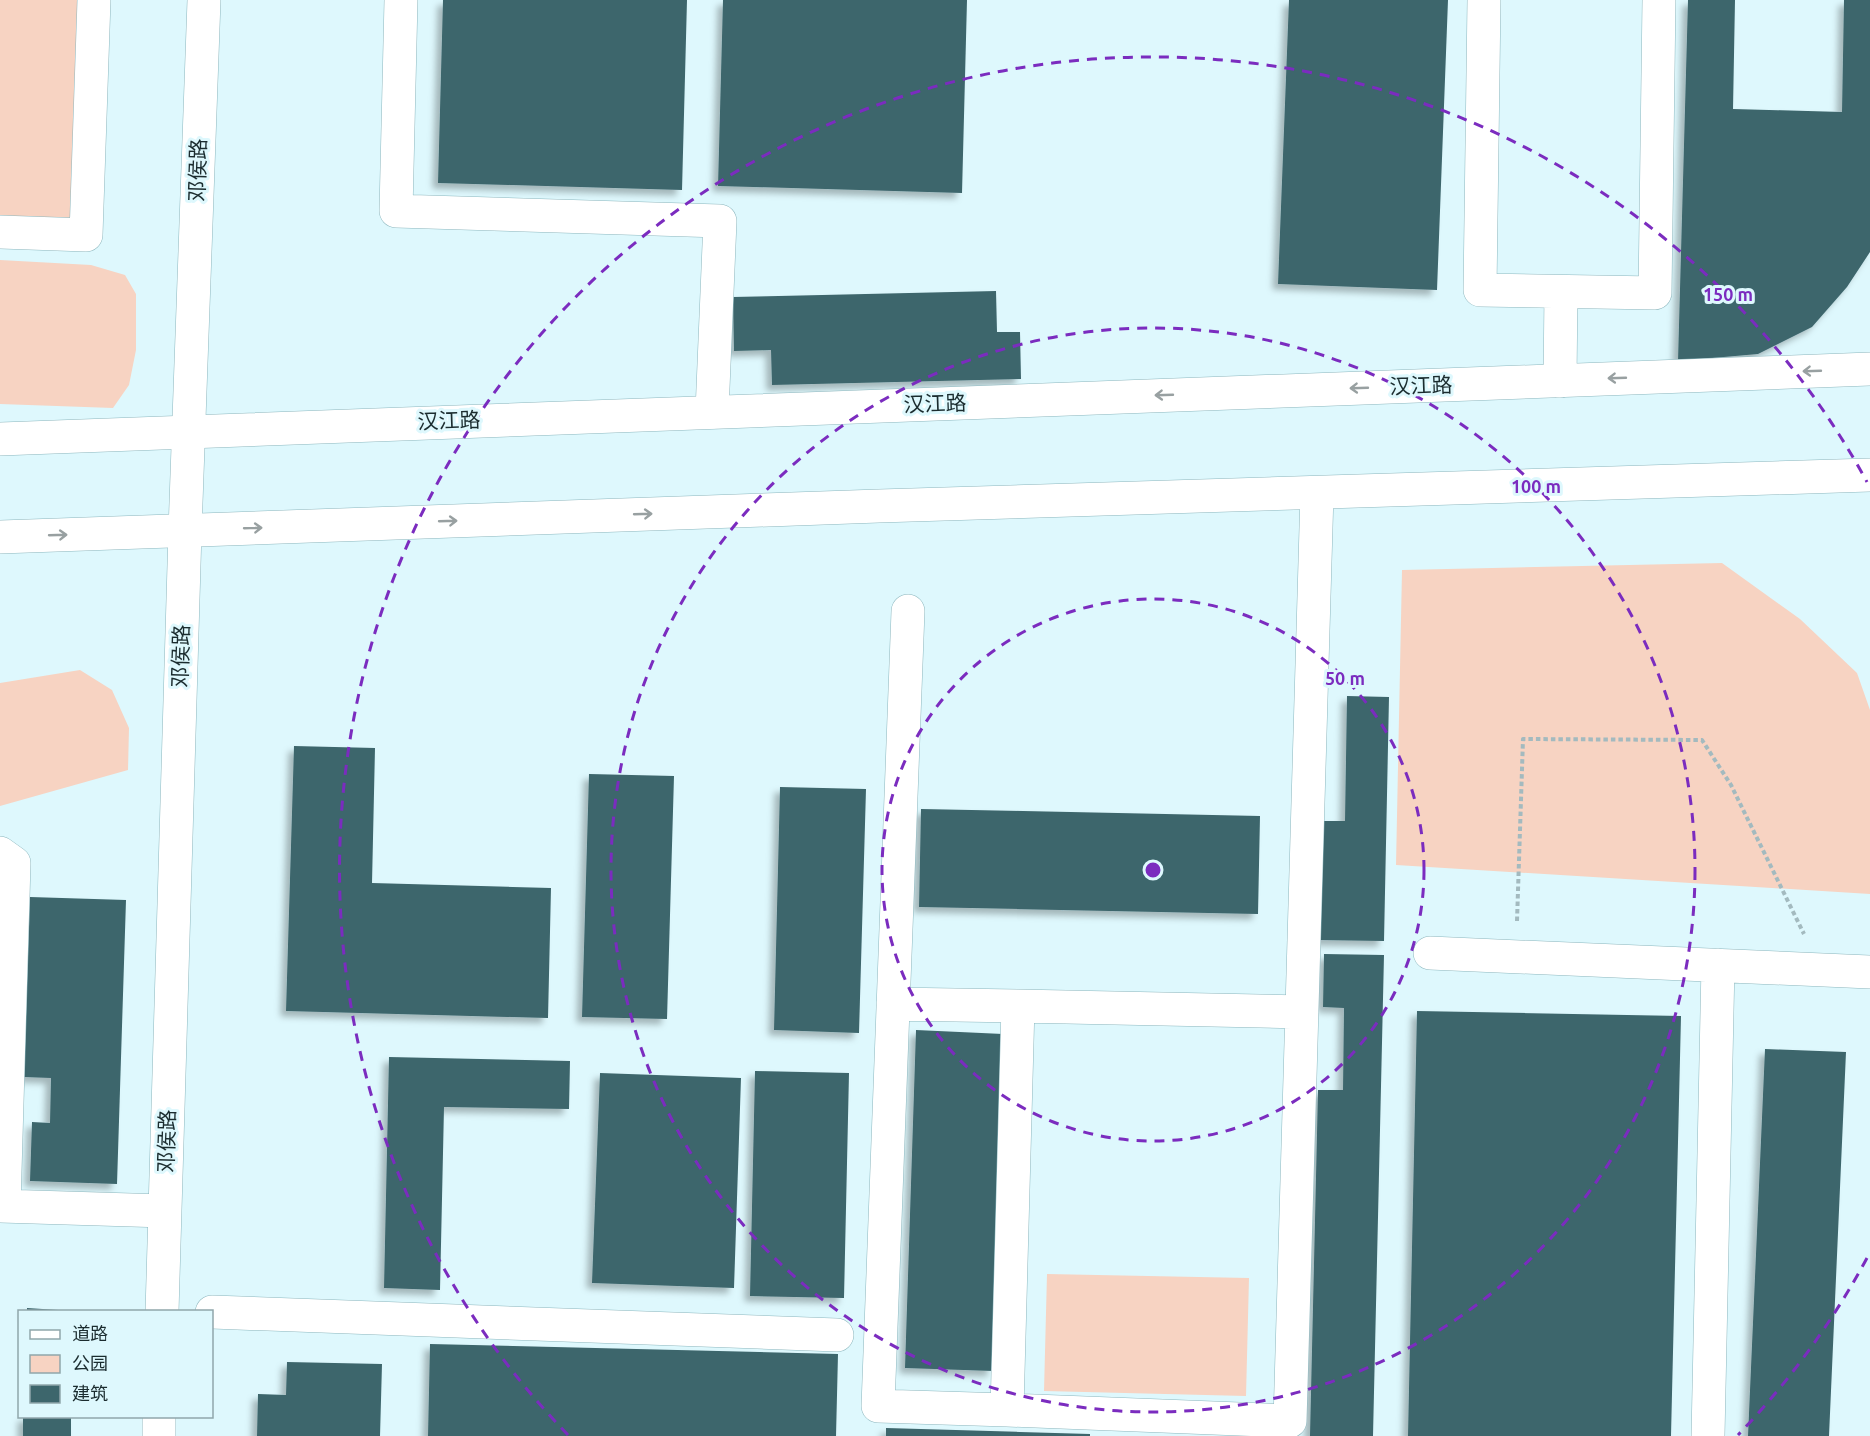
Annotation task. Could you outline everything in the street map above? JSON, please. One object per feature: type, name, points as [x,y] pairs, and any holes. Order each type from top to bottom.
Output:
[{"type":"main road","points":[[0,232],[86,235],[94,0]]},
{"type":"main road","name":"邓侯路","points":[[162,1310],[188,431],[204,0]]},
{"type":"main road","points":[[401,0],[396,211],[720,221],[712,412]]},
{"type":"main road","points":[[1484,0],[1480,290],[1655,293],[1659,0]]},
{"type":"main road","points":[[1560,381],[1561,292]]},
{"type":"main road","name":"汉江路","points":[[0,439],[1869,369]]},
{"type":"main road","points":[[0,537],[879,506],[1869,475]]},
{"type":"main road","points":[[908,611],[878,1406],[1290,1421],[1317,493]]},
{"type":"main road","points":[[0,853],[14,863],[5,971],[2,1206],[165,1212]]},
{"type":"main road","points":[[1430,953],[1870,972]]},
{"type":"main road","points":[[1708,1436],[1718,965]]},
{"type":"main road","points":[[893,1004],[1302,1012]]},
{"type":"main road","points":[[1007,1410],[1018,1006]]},
{"type":"main road","points":[[213,1312],[837,1335]]},
{"type":"main road","points":[[159,1418],[159,1436]]},
{"type":"path","points":[[1516,957],[1522,739],[1702,740],[1731,785],[1821,969]]},
{"type":"green space","points":[[0,0],[94,0],[86,235],[0,232]]},
{"type":"green space","points":[[0,260],[91,265],[125,275],[136,294],[136,350],[129,385],[113,408],[0,404]]},
{"type":"green space","points":[[1722,563],[1800,619],[1857,673],[1870,710],[1870,894],[1396,865],[1402,570]]},
{"type":"green space","points":[[80,670],[112,690],[129,728],[128,770],[0,806],[0,683]]},
{"type":"green space","points":[[1047,1274],[1249,1278],[1246,1396],[1044,1391]]},
{"type":"building","points":[[443,0],[687,0],[682,190],[438,183]]},
{"type":"building","points":[[723,0],[967,0],[962,193],[718,186]]},
{"type":"building","points":[[1289,0],[1448,0],[1437,290],[1278,284]]},
{"type":"building","points":[[1688,0],[1735,0],[1733,109],[1842,112],[1844,0],[1870,0],[1870,252],[1847,287],[1812,327],[1758,354],[1678,361]]},
{"type":"building","points":[[996,291],[997,332],[1020,332],[1021,379],[772,385],[771,350],[734,351],[733,297]]},
{"type":"building","points":[[1347,696],[1389,697],[1384,941],[1318,940],[1320,821],[1345,821]]},
{"type":"building","points":[[294,746],[375,748],[372,883],[551,888],[548,1018],[286,1011]]},
{"type":"building","points":[[589,774],[674,776],[667,1019],[582,1017]]},
{"type":"building","points":[[780,787],[866,789],[859,1033],[774,1030]]},
{"type":"building","points":[[921,809],[1260,816],[1258,914],[919,907]]},
{"type":"building","points":[[30,897],[126,900],[117,1184],[30,1181],[32,1122],[50,1123],[51,1078],[24,1077]]},
{"type":"building","points":[[1324,954],[1384,955],[1373,1436],[1310,1436],[1318,1090],[1343,1090],[1344,1008],[1323,1007]]},
{"type":"building","points":[[1417,1011],[1681,1016],[1671,1436],[1408,1436]]},
{"type":"building","points":[[916,1030],[1003,1034],[993,1371],[905,1368]]},
{"type":"building","points":[[1765,1049],[1846,1052],[1829,1436],[1748,1436]]},
{"type":"building","points":[[389,1057],[570,1061],[569,1109],[444,1107],[440,1290],[384,1288]]},
{"type":"building","points":[[755,1071],[849,1073],[844,1298],[750,1296]]},
{"type":"building","points":[[600,1073],[741,1078],[734,1288],[592,1283]]},
{"type":"building","points":[[27,1308],[58,1310],[27,1310]]},
{"type":"building","points":[[430,1344],[838,1354],[836,1436],[428,1436]]},
{"type":"building","points":[[287,1362],[382,1364],[380,1436],[257,1436],[258,1394],[286,1395]]},
{"type":"building","points":[[23,1418],[71,1418],[71,1436],[23,1436]]},
{"type":"building","points":[[886,1428],[1090,1434],[1090,1436],[886,1436]]}]
